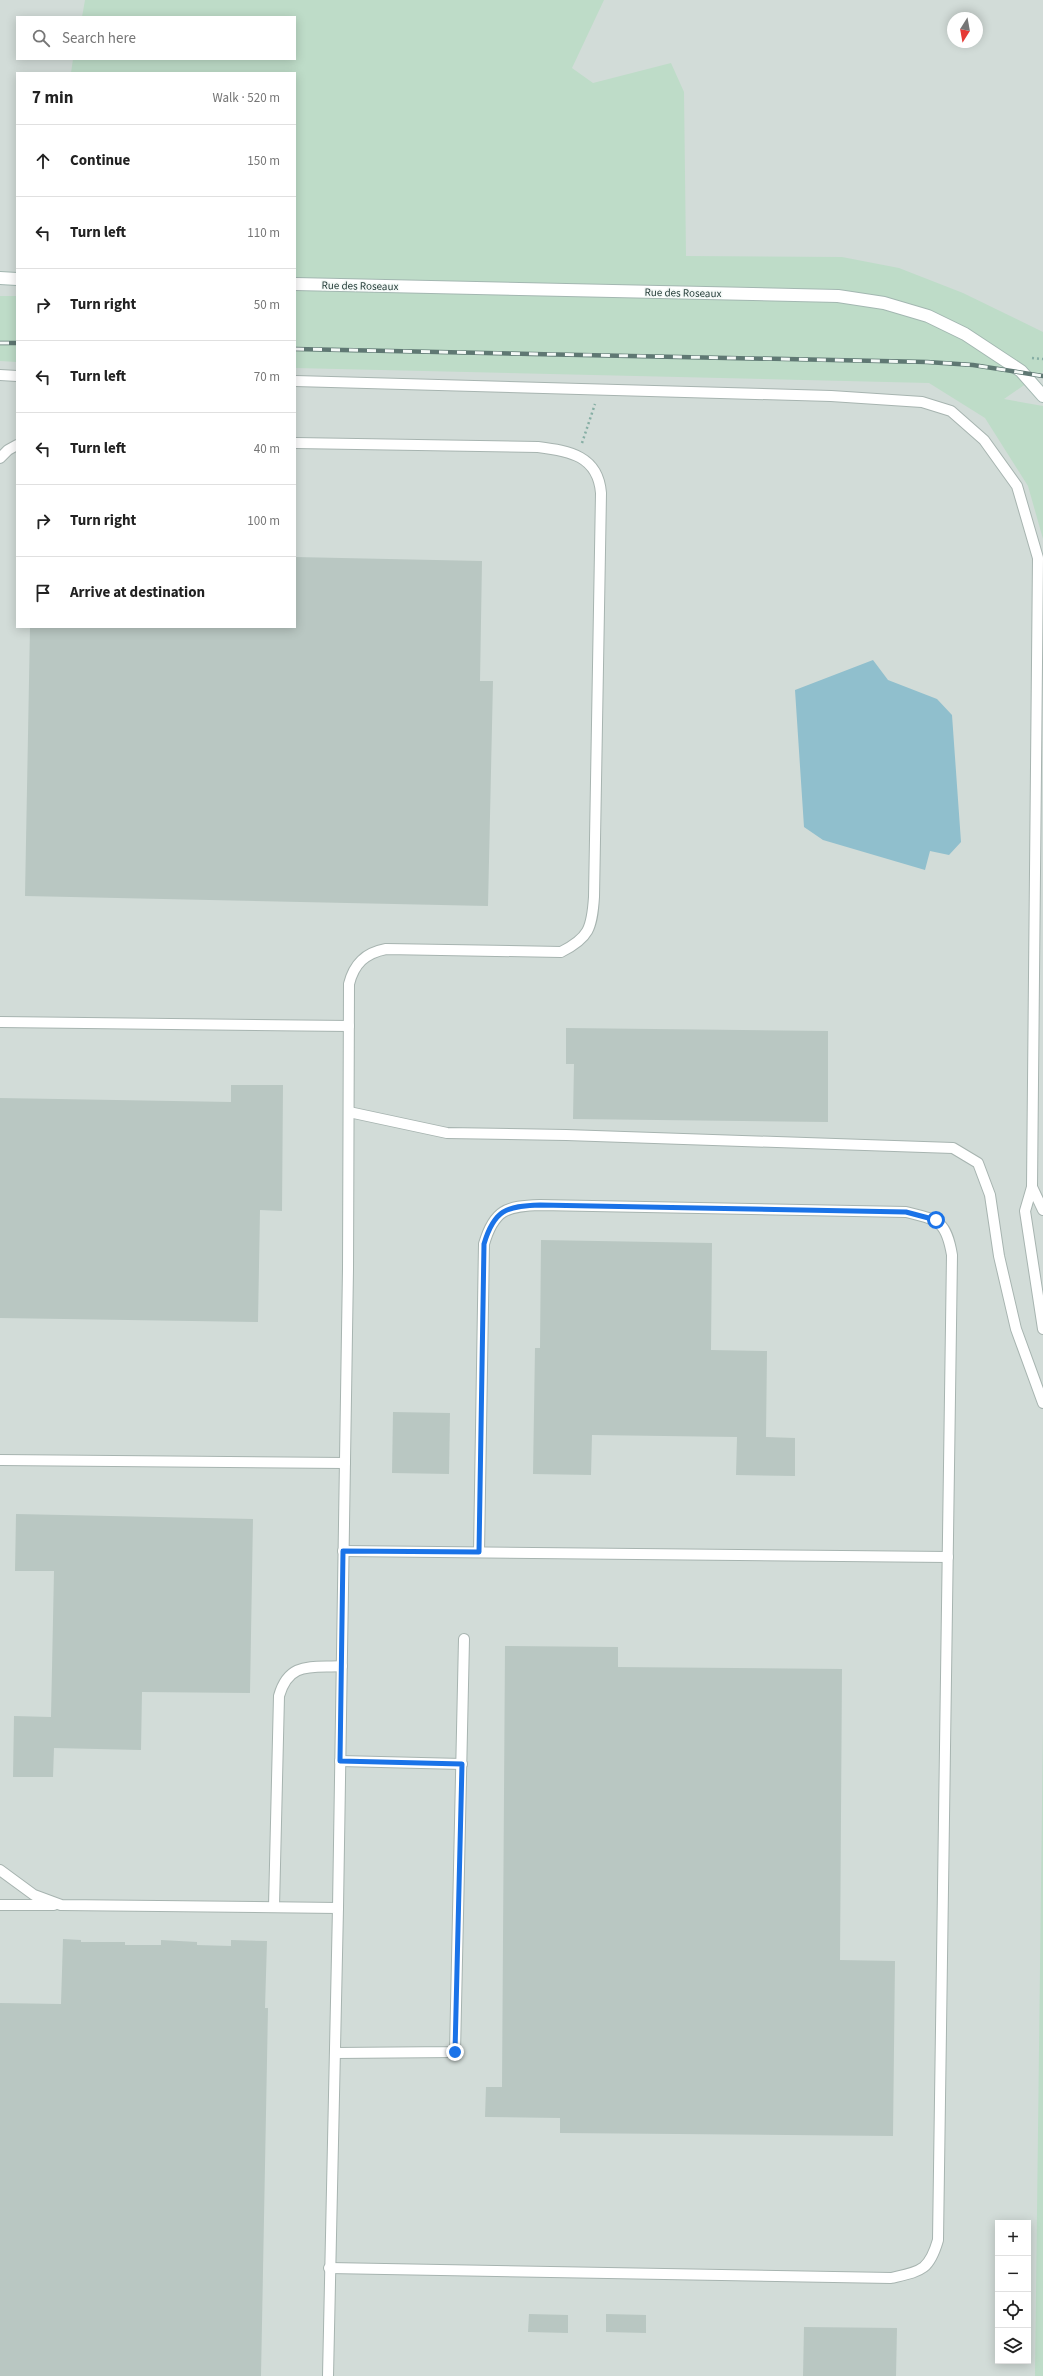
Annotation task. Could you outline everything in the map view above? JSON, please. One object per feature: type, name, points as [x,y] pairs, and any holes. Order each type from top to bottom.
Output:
[{"type":"street","points":[[0,278],[16,279]]},
{"type":"street","name":"Rue des Roseaux","points":[[296,284],[838,296],[884,303],[934,319],[965,334],[1021,371],[1043,396]]},
{"type":"lane","points":[[0,375],[16,376]]},
{"type":"lane","points":[[296,381],[823,396],[922,402],[951,412],[984,440],[1017,486],[1038,558],[1032,1187],[1025,1211],[1043,1329]]},
{"type":"lane","points":[[296,443],[538,447],[565,450],[578,455],[594,470],[600,481],[601,493],[594,897],[593,918],[589,930],[579,943],[561,952],[386,949],[373,951],[360,961],[352,974],[349,984],[349,1112],[342,1666],[328,2376]]},
{"type":"lane","points":[[0,458],[8,450],[16,446]]},
{"type":"lane","points":[[0,1022],[349,1026]]},
{"type":"lane","points":[[349,1112],[447,1133],[574,1135],[953,1148],[978,1163],[990,1195],[999,1256],[1016,1329],[1043,1403]]},
{"type":"lane","points":[[1032,1187],[1043,1210]]},
{"type":"lane","points":[[329,2268],[891,2278],[917,2272],[932,2260],[938,2232],[952,1255],[949,1235],[936,1220],[906,1212],[540,1205],[516,1206],[501,1213],[489,1226],[484,1244],[479,1552]]},
{"type":"lane","points":[[0,1460],[345,1463]]},
{"type":"lane","points":[[343,1551],[948,1557]]},
{"type":"lane","points":[[335,2052],[455,2052],[464,1639]]},
{"type":"lane","points":[[274,1907],[279,1696],[283,1682],[291,1673],[301,1669],[342,1666]]},
{"type":"lane","points":[[340,1761],[462,1764]]},
{"type":"lane","points":[[0,1870],[34,1895],[61,1905]]},
{"type":"lane","points":[[0,1905],[338,1908]]},
{"type":"path","points":[[578,455],[599,390]]},
{"type":"shaded area","points":[[0,0],[1043,0],[1043,2376],[0,2376]]},
{"type":"green space","points":[[85,0],[604,0],[572,68],[593,83],[671,63],[684,92],[686,256],[842,257],[899,268],[963,293],[1043,332],[1043,372],[1004,399],[1043,406],[1043,539],[1028,486],[985,418],[929,383],[296,368],[296,72],[71,72],[73,60],[296,60],[296,16],[82,16]]},
{"type":"green space","points":[[0,296],[16,296],[16,362],[0,361]]},
{"type":"green space","points":[[1043,1722],[1043,2376],[1035,2376]]},
{"type":"water","points":[[873,660],[888,680],[937,699],[952,715],[961,842],[949,855],[930,851],[925,870],[823,840],[804,827],[795,690]]},
{"type":"building","points":[[296,557],[482,561],[480,681],[493,681],[488,906],[25,896],[30,628],[296,628]]},
{"type":"building","points":[[566,1028],[828,1031],[828,1122],[573,1119],[574,1064],[566,1064]]},
{"type":"building","points":[[231,1085],[283,1085],[282,1211],[260,1210],[258,1322],[0,1318],[0,1098],[231,1102]]},
{"type":"building","points":[[541,1240],[712,1243],[711,1350],[767,1351],[766,1437],[795,1438],[795,1476],[736,1475],[737,1437],[592,1435],[591,1475],[533,1474],[535,1348],[540,1348]]},
{"type":"building","points":[[393,1412],[450,1413],[449,1474],[392,1473]]},
{"type":"building","points":[[16,1514],[253,1519],[250,1693],[142,1692],[141,1750],[54,1748],[53,1777],[13,1777],[14,1716],[51,1717],[54,1571],[15,1571]]},
{"type":"building","points":[[505,1646],[618,1647],[618,1667],[842,1669],[840,1960],[895,1961],[893,2136],[560,2133],[560,2118],[485,2117],[486,2087],[502,2087]]},
{"type":"building","points":[[63,1939],[81,1940],[81,1942],[125,1942],[125,1945],[161,1945],[161,1940],[197,1942],[197,1945],[231,1946],[231,1940],[267,1941],[265,2008],[268,2008],[261,2376],[0,2376],[0,2003],[61,2004]]},
{"type":"building","points":[[529,2314],[568,2315],[568,2333],[528,2332]]},
{"type":"building","points":[[606,2314],[646,2315],[646,2333],[606,2332]]},
{"type":"building","points":[[804,2327],[897,2328],[896,2376],[803,2376]]},
{"type":"railway","points":[[0,343],[16,343]]},
{"type":"railway","points":[[296,349],[927,362],[973,365],[1043,376]]},
{"type":"route","points":[[455,2052],[462,1764],[340,1761],[343,1551],[479,1552],[484,1244],[489,1226],[501,1213],[516,1206],[540,1205],[906,1212],[936,1220]]}]
